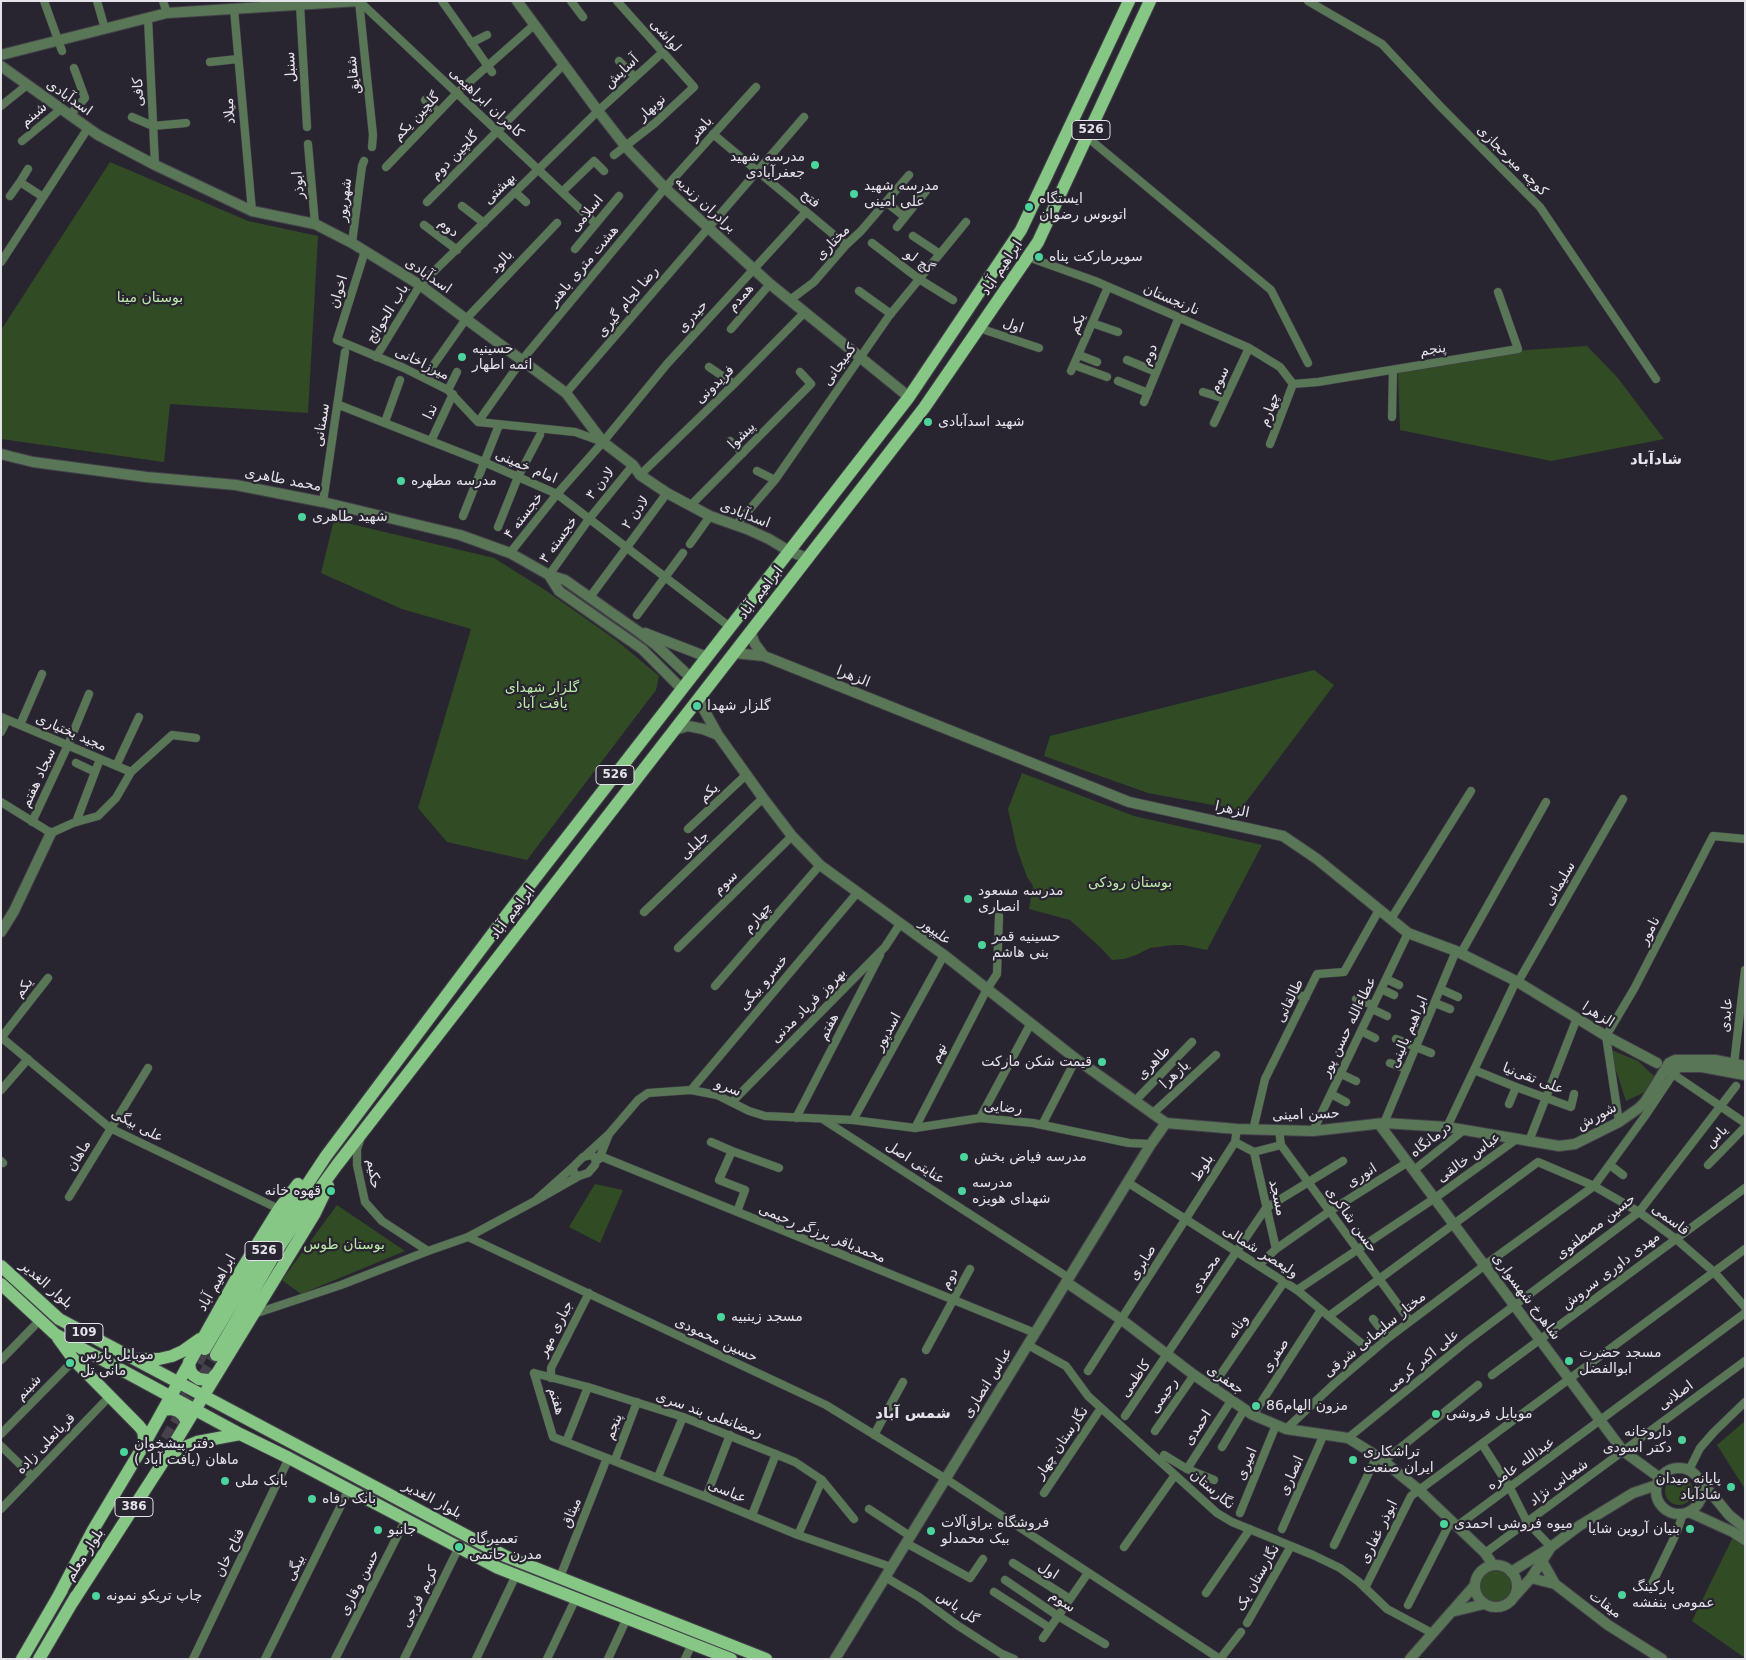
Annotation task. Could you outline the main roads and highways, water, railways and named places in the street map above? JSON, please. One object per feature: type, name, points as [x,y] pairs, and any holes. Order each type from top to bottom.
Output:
[{"type":"main road","name":"ابراهیم آباد","points":[[1129,1],[1021,230],[909,397],[552,856],[326,1156],[276,1231],[210,1352],[296,1220],[363,1130],[924,408],[1038,242],[1150,1]]},
{"type":"main road","points":[[552,856],[568,867]]},
{"type":"main road","name":"ابراهیم آباد","points":[[178,1383],[240,1272],[279,1208],[306,1174],[326,1156]]},
{"type":"main road","name":"ابراهیم آباد","points":[[202,1396],[314,1213],[337,1165]]},
{"type":"main road","name":"بلوار الغدیر","points":[[1,1266],[59,1319],[178,1383]]},
{"type":"main road","name":"بلوار الغدیر","points":[[1,1284],[55,1334],[171,1396]]},
{"type":"main road","points":[[55,1334],[74,1360],[143,1431],[142,1448]]},
{"type":"main road","points":[[132,1359],[159,1359],[172,1356],[184,1351],[204,1336]]},
{"type":"main road","points":[[190,1362],[190,1370],[199,1380],[212,1379],[216,1375]]},
{"type":"main road","name":"بلوار معلم","points":[[22,1659],[93,1530],[178,1383]]},
{"type":"main road","name":"109","points":[[178,1383],[202,1396]]},
{"type":"main road","name":"109","points":[[171,1396],[195,1409]]},
{"type":"main road","name":"بلوار الغدیر","points":[[202,1396],[505,1556],[766,1659]]},
{"type":"main road","name":"بلوار معلم","points":[[39,1659],[72,1603],[163,1462],[202,1396]]},
{"type":"main road","points":[[163,1410],[171,1409],[178,1411],[184,1415],[187,1422]]},
{"type":"main road","name":"بلوار الغدیر","points":[[195,1409],[498,1568],[731,1659]]},
{"type":"main road","points":[[254,1440],[251,1435],[253,1430],[261,1428]]},
{"type":"main road","points":[[163,1462],[177,1450],[196,1442],[240,1434]]},
{"type":"main road","name":"بلوار معلم","points":[[58,1596],[161,1436],[72,1603]]},
{"type":"tunnel","points":[[179,1394],[205,1349]]},
{"type":"tunnel","points":[[166,1439],[216,1355]]},
{"type":"place","name":"مدرسه شهید جعفرآبادی","points":[[815,165]]},
{"type":"place","name":"مدرسه شهید علی امینی","points":[[854,194]]},
{"type":"place","name":"ایستگاه اتوبوس رضوان","points":[[1029,207]]},
{"type":"place","name":"سوپرمارکت پناه","points":[[1039,257]]},
{"type":"place","name":"حسینیه ائمه اطهار","points":[[462,357]]},
{"type":"place","name":"شهید اسدآبادی","points":[[928,422]]},
{"type":"place","name":"مدرسه مطهره","points":[[401,481]]},
{"type":"place","name":"شهید طاهری","points":[[302,517]]},
{"type":"place","name":"گلزار شهدا","points":[[697,706]]},
{"type":"place","name":"مدرسه مسعود انصاری","points":[[968,899]]},
{"type":"place","name":"حسینیه قمر بنی هاشم","points":[[982,945]]},
{"type":"place","name":"قیمت شکن مارکت","points":[[1102,1062]]},
{"type":"place","name":"مدرسه فیاض بخش","points":[[964,1157]]},
{"type":"place","name":"قهوه خانه","points":[[331,1191]]},
{"type":"place","name":"مدرسه شهدای هویزه","points":[[962,1191]]},
{"type":"place","name":"مسجد زینبیه","points":[[721,1317]]},
{"type":"place","name":"مسجد حضرت ابوالفضل","points":[[1569,1361]]},
{"type":"place","name":"موبایل پارس مانی تل","points":[[70,1363]]},
{"type":"place","name":"مزون الهام86","points":[[1256,1406]]},
{"type":"place","name":"موبایل فروشی","points":[[1436,1414]]},
{"type":"place","name":"داروخانه دکتر اسودی","points":[[1682,1440]]},
{"type":"place","name":"دفتر پیشخوان ماهان (یافت آباد )","points":[[124,1452]]},
{"type":"place","name":"تراشکاری ایران صنعت","points":[[1353,1460]]},
{"type":"place","name":"بانک ملی","points":[[225,1481]]},
{"type":"place","name":"پایانه میدان شادآباد","points":[[1731,1487]]},
{"type":"place","name":"بانک رفاه","points":[[312,1499]]},
{"type":"place","name":"میوه فروشی احمدی","points":[[1444,1524]]},
{"type":"place","name":"بنیان آروین شایا","points":[[1690,1529]]},
{"type":"place","name":"جانبو","points":[[378,1530]]},
{"type":"place","name":"فروشگاه یراق‌آلات بیک محمدلو","points":[[931,1531]]},
{"type":"place","name":"تعمیرگاه مدرن حاتمی","points":[[459,1547]]},
{"type":"place","name":"پارکینگ عمومی بنفشه","points":[[1622,1595]]},
{"type":"place","name":"چاپ تریکو نمونه","points":[[96,1596]]},
{"type":"district","name":"شادآباد","points":[[1656,460]]},
{"type":"district","name":"شمس آباد","points":[[913,1414]]},
{"type":"park label","name":"بوستان مینا","points":[[150,298]]},
{"type":"park label","name":"گلزار شهدای یافت آباد","points":[[542,696]]},
{"type":"park label","name":"بوستان رودکی","points":[[1130,883]]},
{"type":"park label","name":"بوستان طوس","points":[[344,1245]]}]
